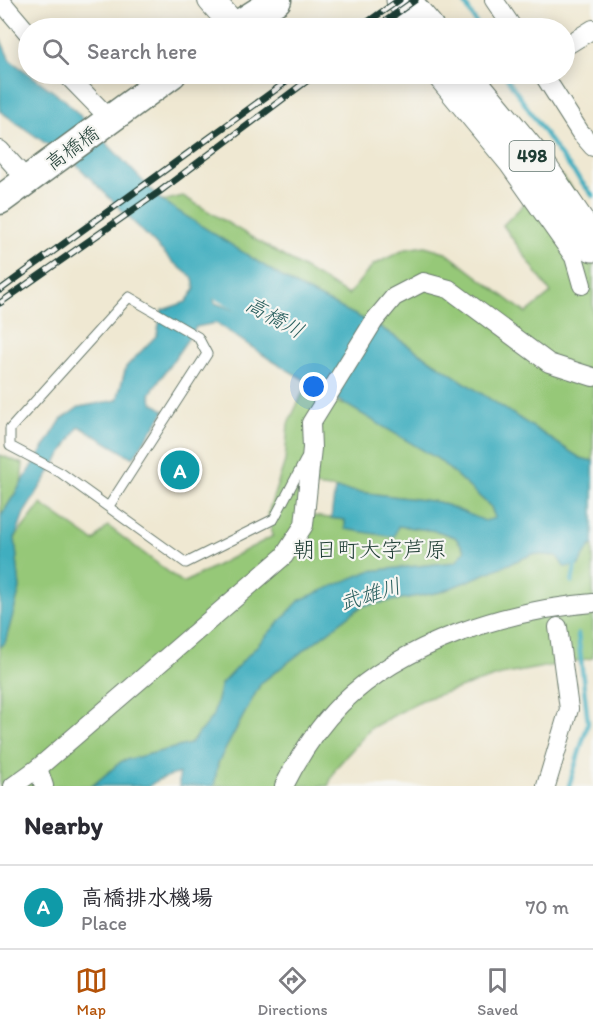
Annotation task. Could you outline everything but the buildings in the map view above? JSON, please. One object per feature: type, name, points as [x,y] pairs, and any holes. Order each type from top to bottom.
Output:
[{"type":"highway","name":"498","points":[[458,84],[536,161],[593,245]]},
{"type":"main road","points":[[211,0],[226,18]]},
{"type":"main road","points":[[249,18],[277,0]]},
{"type":"main road","name":"高橋橋","points":[[0,200],[158,84]]},
{"type":"street","points":[[0,0],[18,21]]},
{"type":"street","points":[[494,0],[506,18]]},
{"type":"street","points":[[575,40],[593,29]]},
{"type":"street","points":[[75,84],[108,121]]},
{"type":"street","points":[[456,84],[574,257],[582,285]]},
{"type":"street","points":[[549,84],[580,132],[593,147]]},
{"type":"street","points":[[0,150],[33,176]]},
{"type":"street","points":[[13,786],[38,768],[284,556],[304,525],[312,448],[311,423],[374,321],[394,297],[423,282],[449,289],[549,363],[593,377]]},
{"type":"street","points":[[284,786],[295,763],[313,737],[342,703],[381,671],[427,646],[499,619],[565,605],[593,603]]},
{"type":"street","points":[[546,786],[569,709],[558,627]]},
{"type":"street","points":[[38,768],[44,786]]},
{"type":"lane","points":[[109,506],[207,354],[198,337],[129,297],[10,429],[10,446],[61,473],[186,563],[274,519],[312,448]]},
{"type":"green space","points":[[562,176],[593,215],[593,461],[580,458],[383,329],[293,284],[162,201],[183,196],[348,295],[373,265],[406,249],[425,246],[445,252],[526,313],[551,293],[503,225],[530,198]]},
{"type":"green space","points":[[306,386],[343,405],[345,403],[438,459],[491,507],[495,519],[485,522],[439,502],[315,486],[312,516],[345,520],[345,528],[393,537],[398,526],[437,531],[455,537],[466,550],[456,562],[369,571],[221,684],[213,716],[190,744],[122,761],[92,786],[0,786],[0,647],[5,642],[20,589],[15,538],[41,504],[94,541],[108,526],[183,583],[273,536],[268,513],[285,461],[288,424]]},
{"type":"green space","points":[[0,455],[23,464],[21,484],[1,516]]},
{"type":"green space","points":[[593,545],[593,658],[501,675],[422,700],[371,728],[336,768],[328,786],[214,786],[218,763],[261,683],[362,606],[441,592],[533,554],[557,556]]},
{"type":"water","name":"武雄川","points":[[0,38],[10,60],[18,66],[18,84],[43,84],[65,100],[162,201],[293,284],[383,329],[580,458],[593,461],[593,545],[590,546],[578,566],[564,567],[557,556],[533,554],[441,592],[362,606],[261,683],[218,763],[214,786],[179,786],[179,773],[158,780],[149,786],[92,786],[122,761],[190,744],[213,716],[221,684],[300,600],[369,571],[456,562],[465,550],[455,537],[437,531],[398,526],[394,537],[345,529],[345,520],[331,518],[335,489],[439,502],[485,521],[495,518],[491,507],[438,459],[271,360],[216,323],[196,327],[150,394],[152,402],[165,411],[133,458],[79,426],[24,513],[15,538],[20,589],[5,643],[0,647],[1,516],[61,420],[79,407],[117,400],[126,367],[157,335],[162,310],[186,302],[195,289],[193,278],[174,263],[78,166],[0,111]],"holes":[[[213,296],[268,305],[276,312],[275,325],[215,303]]]},
{"type":"waterway","points":[[463,0],[473,18]]},
{"type":"waterway","points":[[511,84],[560,155],[593,196]]},
{"type":"waterway","name":"高橋川","points":[[213,282],[309,336]]},
{"type":"waterway","points":[[572,582],[576,561]]},
{"type":"waterway","points":[[569,786],[588,723],[578,634]]},
{"type":"railway","points":[[373,18],[399,0]]},
{"type":"railway","points":[[390,18],[415,0]]},
{"type":"railway","points":[[0,290],[283,84]]},
{"type":"railway","points":[[0,303],[159,192],[303,84]]},
{"type":"place","name":"高橋排水機場","points":[[180,470]]},
{"type":"district","name":"朝日町大字芦原","points":[[370,549]]}]
